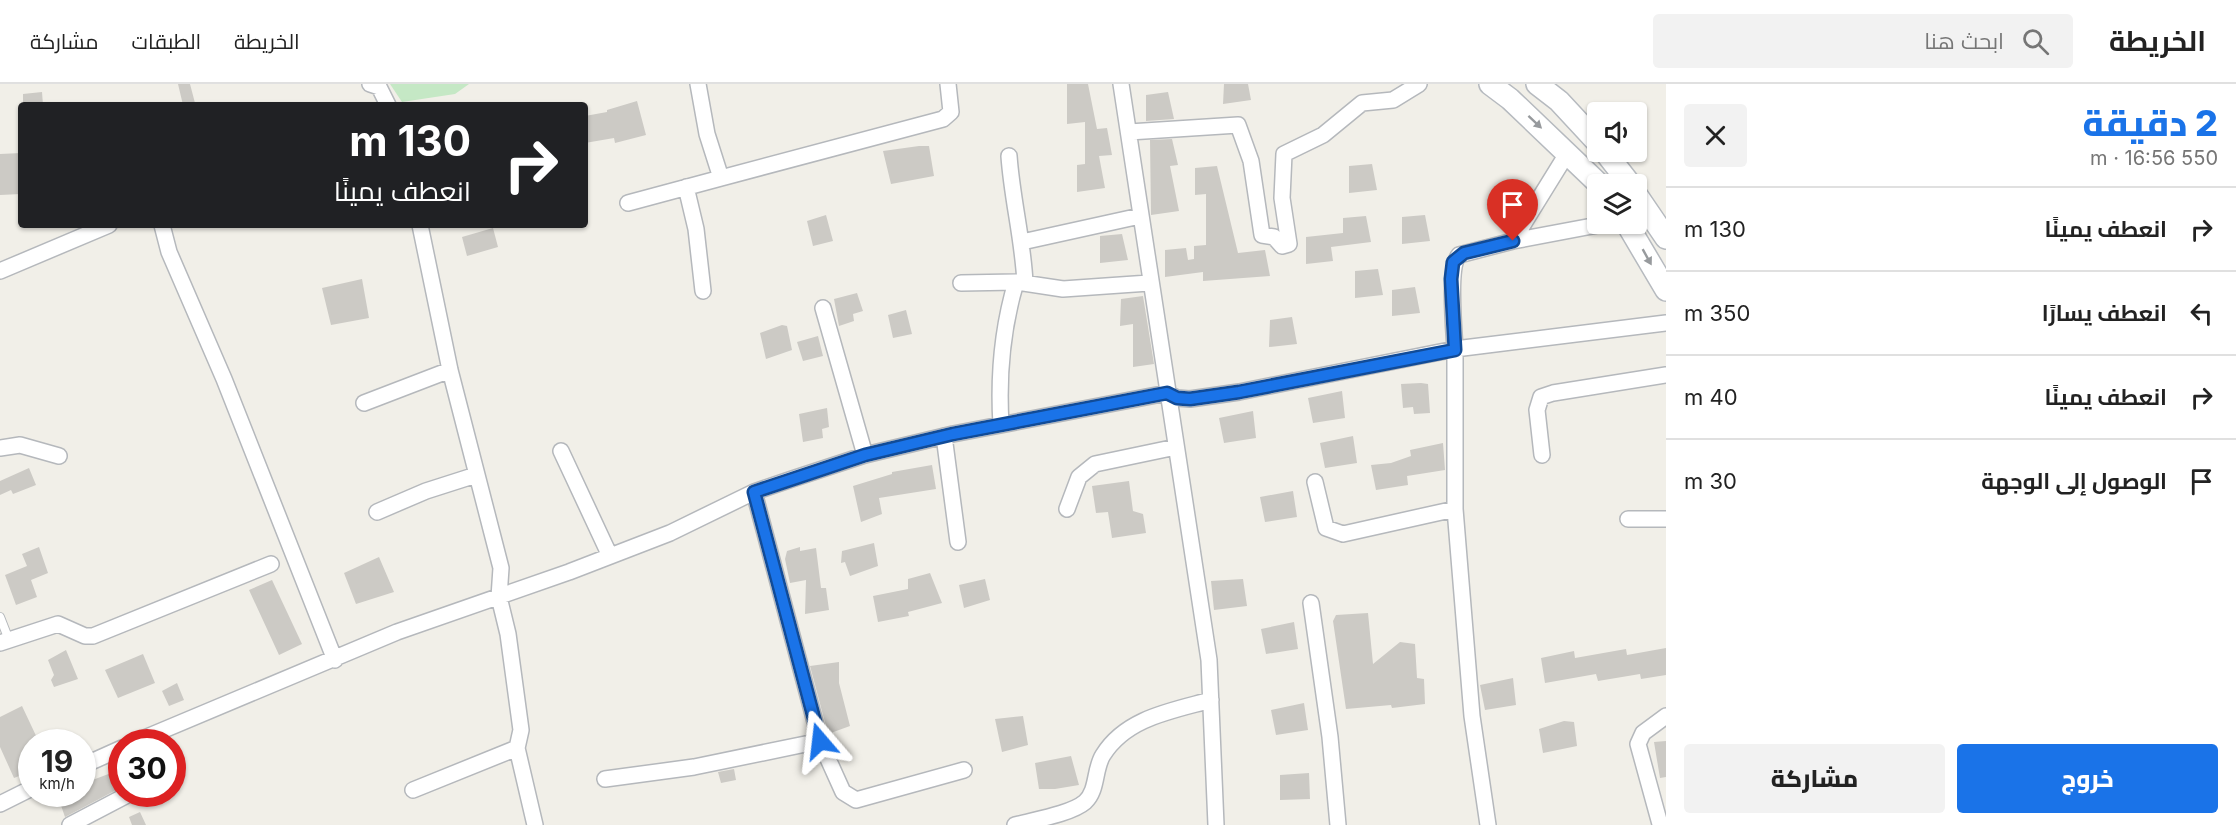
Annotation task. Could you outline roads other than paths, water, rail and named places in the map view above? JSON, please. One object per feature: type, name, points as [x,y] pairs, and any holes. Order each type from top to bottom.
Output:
[{"type":"main road","points":[[1490,84],[1568,152],[1589,174]]},
{"type":"main road","points":[[1537,84],[1559,101],[1587,131]]},
{"type":"main road","points":[[1613,162],[1622,174]]},
{"type":"main road","points":[[1647,210],[1666,238]]},
{"type":"main road","points":[[1633,234],[1665,287]]},
{"type":"street","points":[[370,84],[379,87],[386,102]]},
{"type":"street","points":[[698,84],[707,134],[721,178]]},
{"type":"street","points":[[628,202],[943,119],[951,112],[948,84]]},
{"type":"street","points":[[1121,84],[1149,283],[1209,660],[1216,825]]},
{"type":"street","points":[[1129,132],[1238,125],[1251,160],[1262,235],[1274,237],[1282,246],[1289,244],[1282,198],[1284,154],[1323,135],[1362,103],[1393,100],[1419,84]]},
{"type":"street","points":[[1513,241],[1568,152]]},
{"type":"street","points":[[1001,424],[998,383],[1000,357],[1020,283],[1022,242],[1011,189],[1009,156]]},
{"type":"street","points":[[686,187],[696,229],[703,291]]},
{"type":"street","points":[[1022,242],[1140,216]]},
{"type":"street","points":[[1488,825],[1472,716],[1455,509],[1455,350],[1451,279],[1453,262],[1464,253],[1587,227]]},
{"type":"street","points":[[0,271],[102,228]]},
{"type":"street","points":[[163,228],[169,252],[228,390],[335,660]]},
{"type":"street","points":[[421,228],[450,370],[501,568],[499,597],[508,634],[521,730],[517,748],[535,825]]},
{"type":"street","points":[[961,283],[1020,283],[1063,289],[1149,283]]},
{"type":"street","points":[[823,308],[865,455]]},
{"type":"street","points":[[167,729],[398,632],[670,533],[754,492],[865,455],[1001,424],[1167,393],[1177,398],[1190,399],[1455,350],[1666,323]]},
{"type":"street","points":[[364,403],[450,370]]},
{"type":"street","points":[[1542,455],[1537,410],[1541,398],[1553,393],[1666,375]]},
{"type":"street","points":[[944,436],[958,542]]},
{"type":"street","points":[[0,448],[20,445],[58,456]]},
{"type":"street","points":[[1067,508],[1079,477],[1095,464],[1176,447]]},
{"type":"street","points":[[561,451],[610,556]]},
{"type":"street","points":[[377,512],[426,491],[476,475]]},
{"type":"street","points":[[1316,482],[1326,528],[1343,534],[1455,509]]},
{"type":"street","points":[[754,492],[820,741],[843,792],[856,800],[964,771]]},
{"type":"street","points":[[1628,519],[1666,519]]},
{"type":"street","points":[[5,641],[58,624],[85,636],[93,636],[271,564]]},
{"type":"street","points":[[1311,603],[1330,737],[1338,825]]},
{"type":"street","points":[[1015,825],[1085,802],[1093,788],[1102,755],[1137,722],[1210,700]]},
{"type":"street","points":[[1660,824],[1638,744],[1643,733],[1666,716]]},
{"type":"street","points":[[605,779],[694,767],[820,741]]},
{"type":"street","points":[[413,790],[517,748]]},
{"type":"street","points":[[0,804],[18,795]]},
{"type":"street","points":[[70,825],[108,805]]},
{"type":"lane","points":[[0,617],[5,641]]}]
